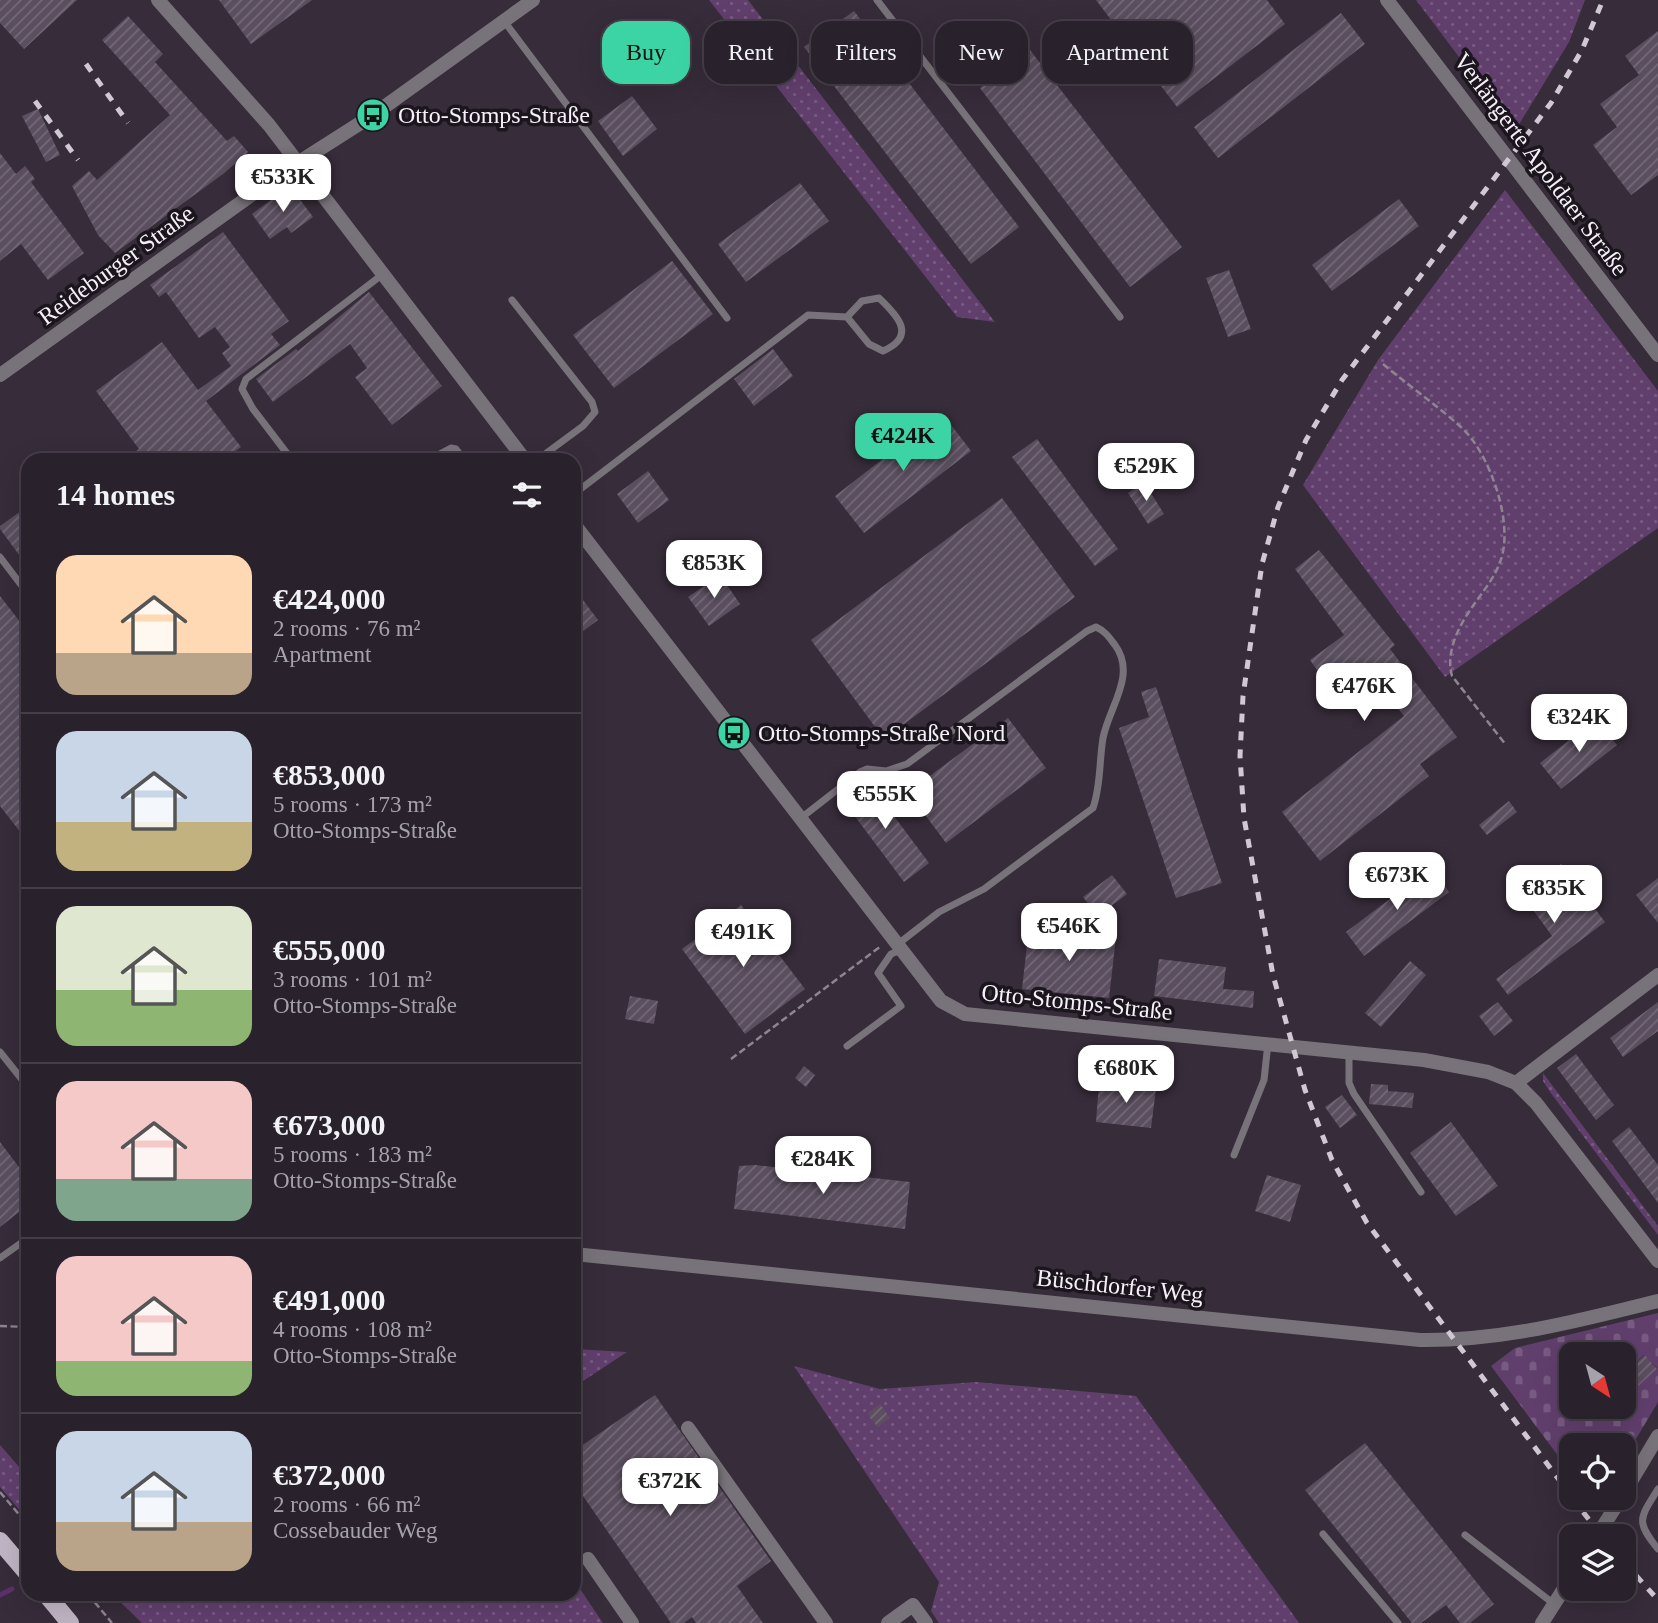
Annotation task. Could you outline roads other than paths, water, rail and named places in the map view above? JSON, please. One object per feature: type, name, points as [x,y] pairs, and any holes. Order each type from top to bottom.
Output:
[{"type":"main road","points":[[0,1541],[21,1566]]},
{"type":"main road","points":[[52,1601],[70,1623]]},
{"type":"street","points":[[158,0],[269,125],[520,453]]},
{"type":"street","name":"Reideburger Straße","points":[[0,375],[282,173],[299,165],[533,0]]},
{"type":"street","name":"Verlängerte Apoldaer Straße","points":[[1387,0],[1658,355]]},
{"type":"street","name":"Otto-Stomps-Straße","points":[[581,533],[941,1002],[965,1014],[1268,1043],[1488,1072],[1516,1083],[1536,1103],[1658,1261]]},
{"type":"street","points":[[1516,1083],[1658,975]]},
{"type":"street","name":"Büschdorfer Weg","points":[[581,1255],[1420,1340],[1490,1338],[1544,1329],[1658,1301]]},
{"type":"street","points":[[688,1429],[827,1623]]},
{"type":"street","points":[[1636,1474],[1656,1443]]},
{"type":"street","points":[[588,1559],[632,1623]]},
{"type":"street","points":[[1542,1623],[1559,1596]]},
{"type":"street","points":[[888,1623],[913,1605],[926,1623]]},
{"type":"lane","points":[[877,0],[1120,317]]},
{"type":"lane","points":[[504,21],[727,318]]},
{"type":"lane","points":[[287,453],[253,409],[242,389],[246,379],[383,274]]},
{"type":"lane","points":[[581,489],[808,315],[847,317],[869,344],[883,351],[897,345],[902,336],[901,323],[879,298],[862,301],[847,317]]},
{"type":"lane","points":[[512,300],[592,402],[595,412],[583,426],[546,453]]},
{"type":"lane","points":[[442,453],[451,448],[459,453]]},
{"type":"lane","points":[[0,557],[21,585]]},
{"type":"lane","points":[[800,818],[860,772],[867,769],[886,771],[908,764],[1087,631],[1096,627],[1104,630],[1121,655],[1124,681],[1105,731],[1099,790],[1093,808],[984,889],[939,912],[897,944],[877,973],[901,1006],[848,1046]]},
{"type":"lane","points":[[1234,1155],[1264,1080],[1268,1043]]},
{"type":"lane","points":[[0,1052],[21,1078]]},
{"type":"lane","points":[[1349,1053],[1349,1083],[1354,1094],[1421,1192]]},
{"type":"lane","points":[[0,1258],[21,1243]]},
{"type":"lane","points":[[1658,1489],[1641,1516],[1642,1528],[1658,1549]]},
{"type":"lane","points":[[1323,1534],[1398,1623]]},
{"type":"lane","points":[[1465,1535],[1554,1604]]},
{"type":"waterway","points":[[0,1595],[12,1589]]},
{"type":"railway","points":[[1559,1480],[1367,1223],[1332,1160],[1305,1090],[1273,975],[1244,818],[1240,756],[1243,696],[1262,564],[1278,507],[1306,440],[1342,380],[1551,103],[1582,50],[1603,0]]},
{"type":"railway","points":[[86,64],[128,123]]},
{"type":"railway","points":[[35,101],[78,160]]},
{"type":"railway","points":[[1581,1510],[1593,1524]]},
{"type":"railway","points":[[1636,1575],[1658,1600]]},
{"type":"place","name":"Otto-Stomps-Straße","points":[[373,115]]},
{"type":"place","name":"Otto-Stomps-Straße Nord","points":[[734,733]]}]
